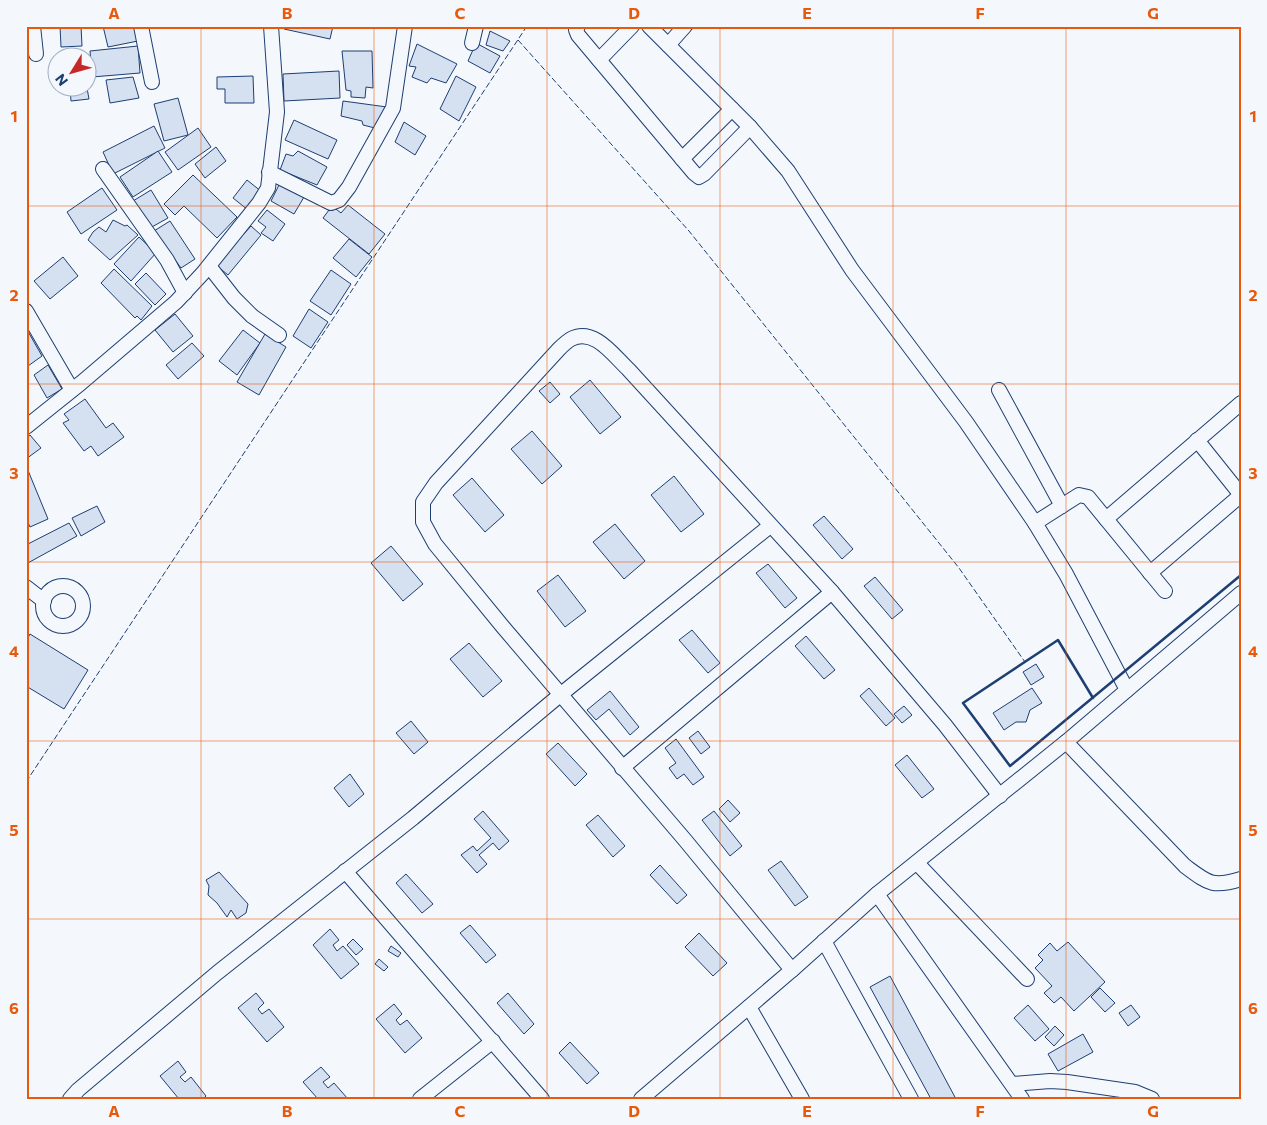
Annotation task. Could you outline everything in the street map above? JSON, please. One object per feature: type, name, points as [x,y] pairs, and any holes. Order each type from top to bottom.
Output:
[{"type":"street","points":[[33,26],[36,54]]},
{"type":"street","points":[[141,26],[152,82]]},
{"type":"street","points":[[26,427],[176,302],[209,266],[260,203],[268,188],[277,112],[271,26]]},
{"type":"street","points":[[269,172],[330,203],[338,200],[349,187],[393,108],[405,26]]},
{"type":"street","points":[[472,43],[476,26]]},
{"type":"street","points":[[578,26],[576,30],[578,35],[598,60],[699,177],[750,127]]},
{"type":"street","points":[[598,60],[632,26]]},
{"type":"street","points":[[649,26],[750,127],[788,171],[852,270],[966,422],[1036,523],[1066,574],[1127,690]]},
{"type":"street","points":[[668,45],[685,26]]},
{"type":"street","points":[[682,159],[732,109]]},
{"type":"street","points":[[103,169],[166,260],[185,293]]},
{"type":"street","points":[[209,266],[234,298],[252,316],[279,334]]},
{"type":"street","points":[[26,311],[72,390]]},
{"type":"street","points":[[792,970],[435,544],[423,522],[423,502],[436,483],[559,349],[570,340],[583,336],[598,340],[628,370],[832,592],[945,725],[1000,796]]},
{"type":"street","points":[[999,390],[1062,506]]},
{"type":"street","points":[[1106,519],[1241,403]]},
{"type":"street","points":[[1150,573],[1241,495],[1197,440]]},
{"type":"street","points":[[1036,523],[1079,495],[1088,497],[1165,591]]},
{"type":"street","points":[[70,1099],[78,1090],[217,973],[413,818],[560,695],[770,526]]},
{"type":"street","points":[[26,587],[44,601]]},
{"type":"street","points":[[622,768],[832,592]]},
{"type":"street","points":[[641,1099],[792,970],[877,894],[1066,742],[1241,594]]},
{"type":"street","points":[[1066,742],[1185,866],[1206,882],[1223,884],[1241,879]]},
{"type":"street","points":[[916,862],[1027,979]]},
{"type":"street","points":[[345,872],[542,1099]]},
{"type":"street","points":[[877,894],[1022,1099]]},
{"type":"street","points":[[824,941],[911,1099]]},
{"type":"street","points":[[749,1006],[802,1099]]},
{"type":"street","points":[[420,1099],[493,1041]]},
{"type":"street","points":[[1013,1084],[1050,1081],[1067,1082],[1135,1092],[1152,1099]]},
{"type":"building","points":[[60,26],[81,26],[82,46],[61,47]]},
{"type":"building","points":[[103,26],[134,26],[138,41],[108,47]]},
{"type":"building","points":[[285,26],[333,26],[330,39],[284,29]]},
{"type":"building","points":[[490,31],[510,41],[503,51],[486,45]]},
{"type":"building","points":[[476,43],[500,56],[490,73],[468,61]]},
{"type":"building","points":[[417,44],[457,64],[446,83],[431,78],[427,83],[412,77],[416,67],[409,66]]},
{"type":"building","points":[[138,46],[140,73],[98,76],[98,50]]},
{"type":"building","points":[[342,51],[372,51],[373,88],[366,87],[365,98],[351,97],[351,91],[346,90]]},
{"type":"building","points":[[339,71],[340,98],[284,101],[283,74]]},
{"type":"building","points":[[253,76],[254,103],[225,103],[225,89],[217,89],[217,77]]},
{"type":"building","points":[[456,76],[476,87],[459,121],[440,109]]},
{"type":"building","points":[[133,77],[139,98],[110,103],[106,80]]},
{"type":"building","points":[[71,98],[89,99],[71,101]]},
{"type":"building","points":[[178,98],[188,135],[164,141],[154,104]]},
{"type":"building","points":[[343,101],[387,107],[375,128],[363,125],[362,121],[341,116]]},
{"type":"building","points":[[294,120],[337,140],[328,159],[285,140]]},
{"type":"building","points":[[404,122],[426,136],[415,155],[395,142]]},
{"type":"building","points":[[154,126],[165,148],[113,174],[103,152]]},
{"type":"building","points":[[198,128],[211,147],[178,170],[165,152]]},
{"type":"building","points":[[216,147],[226,161],[205,178],[195,164]]},
{"type":"building","points":[[158,151],[172,172],[133,197],[120,177]]},
{"type":"building","points":[[298,151],[327,167],[317,185],[280,170],[286,154],[293,156]]},
{"type":"building","points":[[193,175],[237,217],[217,238],[184,206],[175,215],[164,204]]},
{"type":"building","points":[[247,180],[262,192],[248,210],[233,198]]},
{"type":"building","points":[[280,183],[304,197],[294,214],[271,201]]},
{"type":"building","points":[[102,188],[117,210],[81,234],[67,212]]},
{"type":"building","points":[[151,190],[168,218],[150,228],[133,201]]},
{"type":"building","points":[[348,205],[385,234],[369,254],[323,218],[332,206],[341,213]]},
{"type":"building","points":[[267,210],[285,224],[273,241],[261,233],[266,227],[258,221]]},
{"type":"building","points":[[113,220],[125,226],[127,225],[138,235],[110,260],[88,240],[99,227],[106,232]]},
{"type":"building","points":[[170,221],[195,259],[181,268],[154,231]]},
{"type":"building","points":[[251,226],[261,235],[228,275],[216,265]]},
{"type":"building","points":[[139,237],[156,253],[131,281],[114,264]]},
{"type":"building","points":[[349,239],[372,257],[356,277],[333,258]]},
{"type":"building","points":[[63,257],[78,276],[50,299],[34,281]]},
{"type":"building","points":[[114,269],[152,306],[141,320],[137,316],[135,318],[101,283]]},
{"type":"building","points":[[331,270],[351,284],[331,315],[310,301]]},
{"type":"building","points":[[146,273],[166,294],[155,305],[135,284]]},
{"type":"building","points":[[309,309],[328,322],[311,348],[293,336]]},
{"type":"building","points":[[175,314],[193,336],[173,352],[155,330]]},
{"type":"building","points":[[26,328],[42,356],[28,366],[26,363]]},
{"type":"building","points":[[243,330],[260,343],[237,375],[219,361]]},
{"type":"building","points":[[265,334],[286,347],[259,395],[237,382]]},
{"type":"building","points":[[192,343],[204,356],[178,379],[166,365]]},
{"type":"building","points":[[48,365],[62,389],[47,398],[34,375]]},
{"type":"building","points":[[590,380],[621,417],[600,434],[570,397]]},
{"type":"building","points":[[550,382],[560,394],[550,403],[539,391]]},
{"type":"building","points":[[85,399],[106,428],[113,423],[124,437],[98,456],[91,446],[84,451],[63,423],[69,420],[64,414]]},
{"type":"building","points":[[532,431],[562,466],[542,484],[511,449]]},
{"type":"building","points":[[30,435],[41,448],[26,459],[26,438]]},
{"type":"building","points":[[27,468],[48,519],[30,527],[26,518]]},
{"type":"building","points":[[674,476],[704,514],[681,532],[651,495]]},
{"type":"building","points":[[472,478],[504,515],[485,532],[453,495]]},
{"type":"building","points":[[97,506],[105,522],[81,536],[72,518]]},
{"type":"building","points":[[824,516],[853,549],[842,559],[813,525]]},
{"type":"building","points":[[69,523],[77,536],[26,564],[26,545]]},
{"type":"building","points":[[615,524],[645,561],[624,579],[593,542]]},
{"type":"building","points":[[391,546],[423,584],[403,601],[371,563]]},
{"type":"building","points":[[768,564],[797,598],[785,608],[756,573]]},
{"type":"building","points":[[558,575],[586,611],[565,627],[537,591]]},
{"type":"building","points":[[875,577],[903,610],[892,619],[864,586]]},
{"type":"building","points":[[692,630],[720,663],[708,673],[679,640]]},
{"type":"building","points":[[30,634],[88,670],[64,709],[26,686],[26,641]]},
{"type":"building","points":[[806,636],[835,670],[824,679],[795,646]]},
{"type":"building","points":[[469,643],[502,681],[483,697],[450,659]]},
{"type":"building","points":[[1036,664],[1044,677],[1031,685],[1023,672]]},
{"type":"building","points":[[869,688],[895,718],[886,726],[860,696]]},
{"type":"building","points":[[1032,688],[1042,703],[1030,710],[1026,722],[1016,722],[1004,730],[993,713]]},
{"type":"building","points":[[610,691],[639,727],[630,735],[609,709],[596,720],[587,710]]},
{"type":"building","points":[[904,706],[912,715],[902,723],[894,714]]},
{"type":"building","points":[[411,721],[428,742],[414,754],[396,733]]},
{"type":"building","points":[[698,731],[710,747],[701,754],[689,738]]},
{"type":"building","points":[[676,739],[704,777],[693,785],[684,774],[677,779],[669,768],[676,763],[665,748]]},
{"type":"building","points":[[558,743],[587,774],[575,786],[546,754]]},
{"type":"building","points":[[907,755],[934,789],[922,798],[895,765]]},
{"type":"building","points":[[350,774],[364,794],[349,807],[334,788]]},
{"type":"building","points":[[728,800],[740,813],[730,822],[719,809]]},
{"type":"building","points":[[483,811],[509,841],[499,850],[493,843],[479,855],[487,864],[477,873],[461,855],[473,846],[477,851],[491,838],[474,819]]},
{"type":"building","points":[[714,811],[742,846],[730,856],[702,820]]},
{"type":"building","points":[[598,815],[625,846],[613,857],[586,825]]},
{"type":"building","points":[[781,861],[808,897],[795,906],[768,870]]},
{"type":"building","points":[[660,865],[687,895],[677,904],[650,875]]},
{"type":"building","points":[[219,872],[248,904],[246,913],[237,919],[231,910],[227,917],[217,903],[208,895],[209,886],[206,880]]},
{"type":"building","points":[[406,874],[433,904],[422,913],[396,883]]},
{"type":"building","points":[[470,925],[496,955],[486,963],[460,933]]},
{"type":"building","points":[[330,929],[339,940],[333,945],[337,951],[343,946],[359,964],[341,979],[313,945]]},
{"type":"building","points":[[699,933],[727,963],[713,976],[685,947]]},
{"type":"building","points":[[353,939],[363,949],[356,955],[347,945]]},
{"type":"building","points":[[1068,942],[1105,982],[1074,1011],[1061,997],[1054,1003],[1044,993],[1052,986],[1035,968],[1043,960],[1038,955],[1050,943],[1057,951]]},
{"type":"building","points":[[391,946],[401,953],[398,957],[388,951]]},
{"type":"building","points":[[379,959],[388,967],[384,971],[375,964]]},
{"type":"building","points":[[890,976],[956,1099],[931,1099],[870,987]]},
{"type":"building","points":[[1100,988],[1115,1003],[1105,1012],[1091,997]]},
{"type":"building","points":[[256,993],[264,1003],[258,1009],[262,1014],[269,1009],[284,1027],[267,1042],[238,1008]]},
{"type":"building","points":[[508,993],[534,1024],[524,1034],[497,1003]]},
{"type":"building","points":[[394,1004],[402,1014],[396,1020],[400,1025],[407,1020],[422,1038],[405,1053],[376,1019]]},
{"type":"building","points":[[1028,1005],[1049,1029],[1035,1041],[1014,1018]]},
{"type":"building","points":[[1131,1005],[1140,1017],[1128,1026],[1119,1013]]},
{"type":"building","points":[[1055,1026],[1064,1035],[1054,1046],[1045,1037]]},
{"type":"building","points":[[1083,1034],[1093,1052],[1058,1071],[1048,1054]]},
{"type":"building","points":[[570,1042],[599,1073],[587,1084],[559,1053]]},
{"type":"building","points":[[178,1061],[186,1072],[180,1077],[185,1082],[191,1077],[206,1096],[203,1099],[179,1099],[160,1076]]},
{"type":"building","points":[[321,1067],[330,1077],[323,1082],[328,1088],[334,1083],[348,1099],[318,1099],[303,1082]]},
{"type":"fence","points":[[26,782],[527,26]]},
{"type":"fence","points":[[518,40],[689,231],[959,568],[1025,662]]},
{"type":"wall","points":[[1093,698],[1058,640],[963,703],[1010,766],[1241,575]]}]
